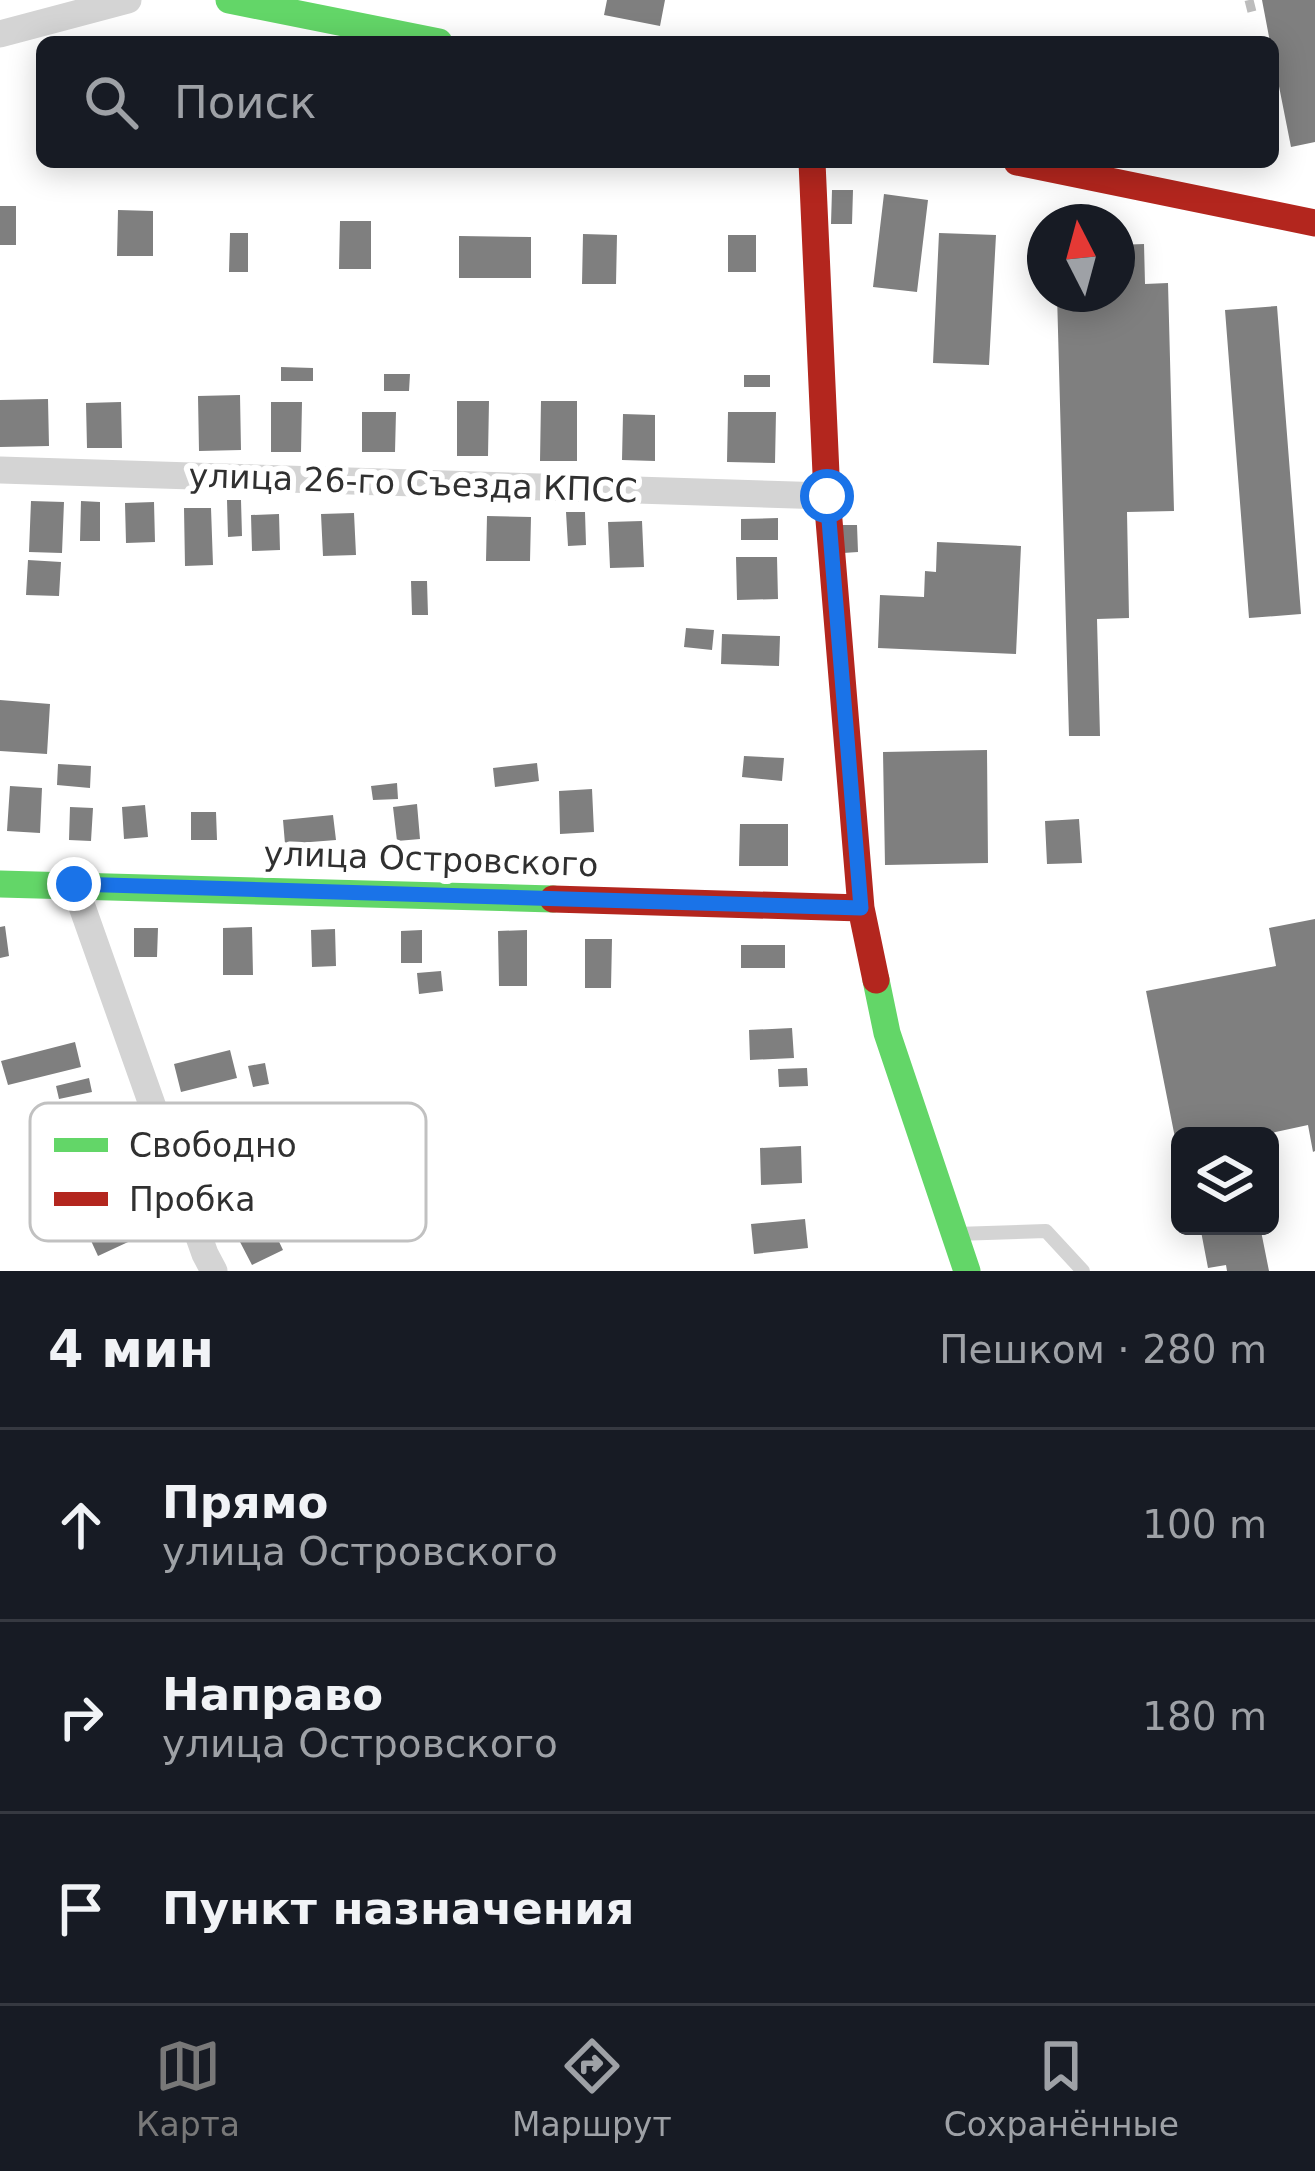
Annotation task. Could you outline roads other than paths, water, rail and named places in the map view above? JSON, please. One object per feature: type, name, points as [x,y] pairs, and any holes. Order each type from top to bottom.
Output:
[{"type":"street","points":[[0,34],[128,0]]},
{"type":"street","points":[[229,0],[410,36]]},
{"type":"street","points":[[812,168],[827,496],[861,908],[887,1033],[967,1271]]},
{"type":"street","points":[[1046,168],[1315,223]]},
{"type":"street","name":"улица 26-го Съезда КПСС","points":[[0,470],[827,496]]},
{"type":"street","name":"улица Островского","points":[[0,884],[861,908]]},
{"type":"street","points":[[74,884],[152,1103]]},
{"type":"street","points":[[200,1241],[214,1271]]},
{"type":"lane","points":[[955,1234],[1046,1231],[1083,1271]]},
{"type":"railway","points":[[1249,0],[1252,12]]}]
